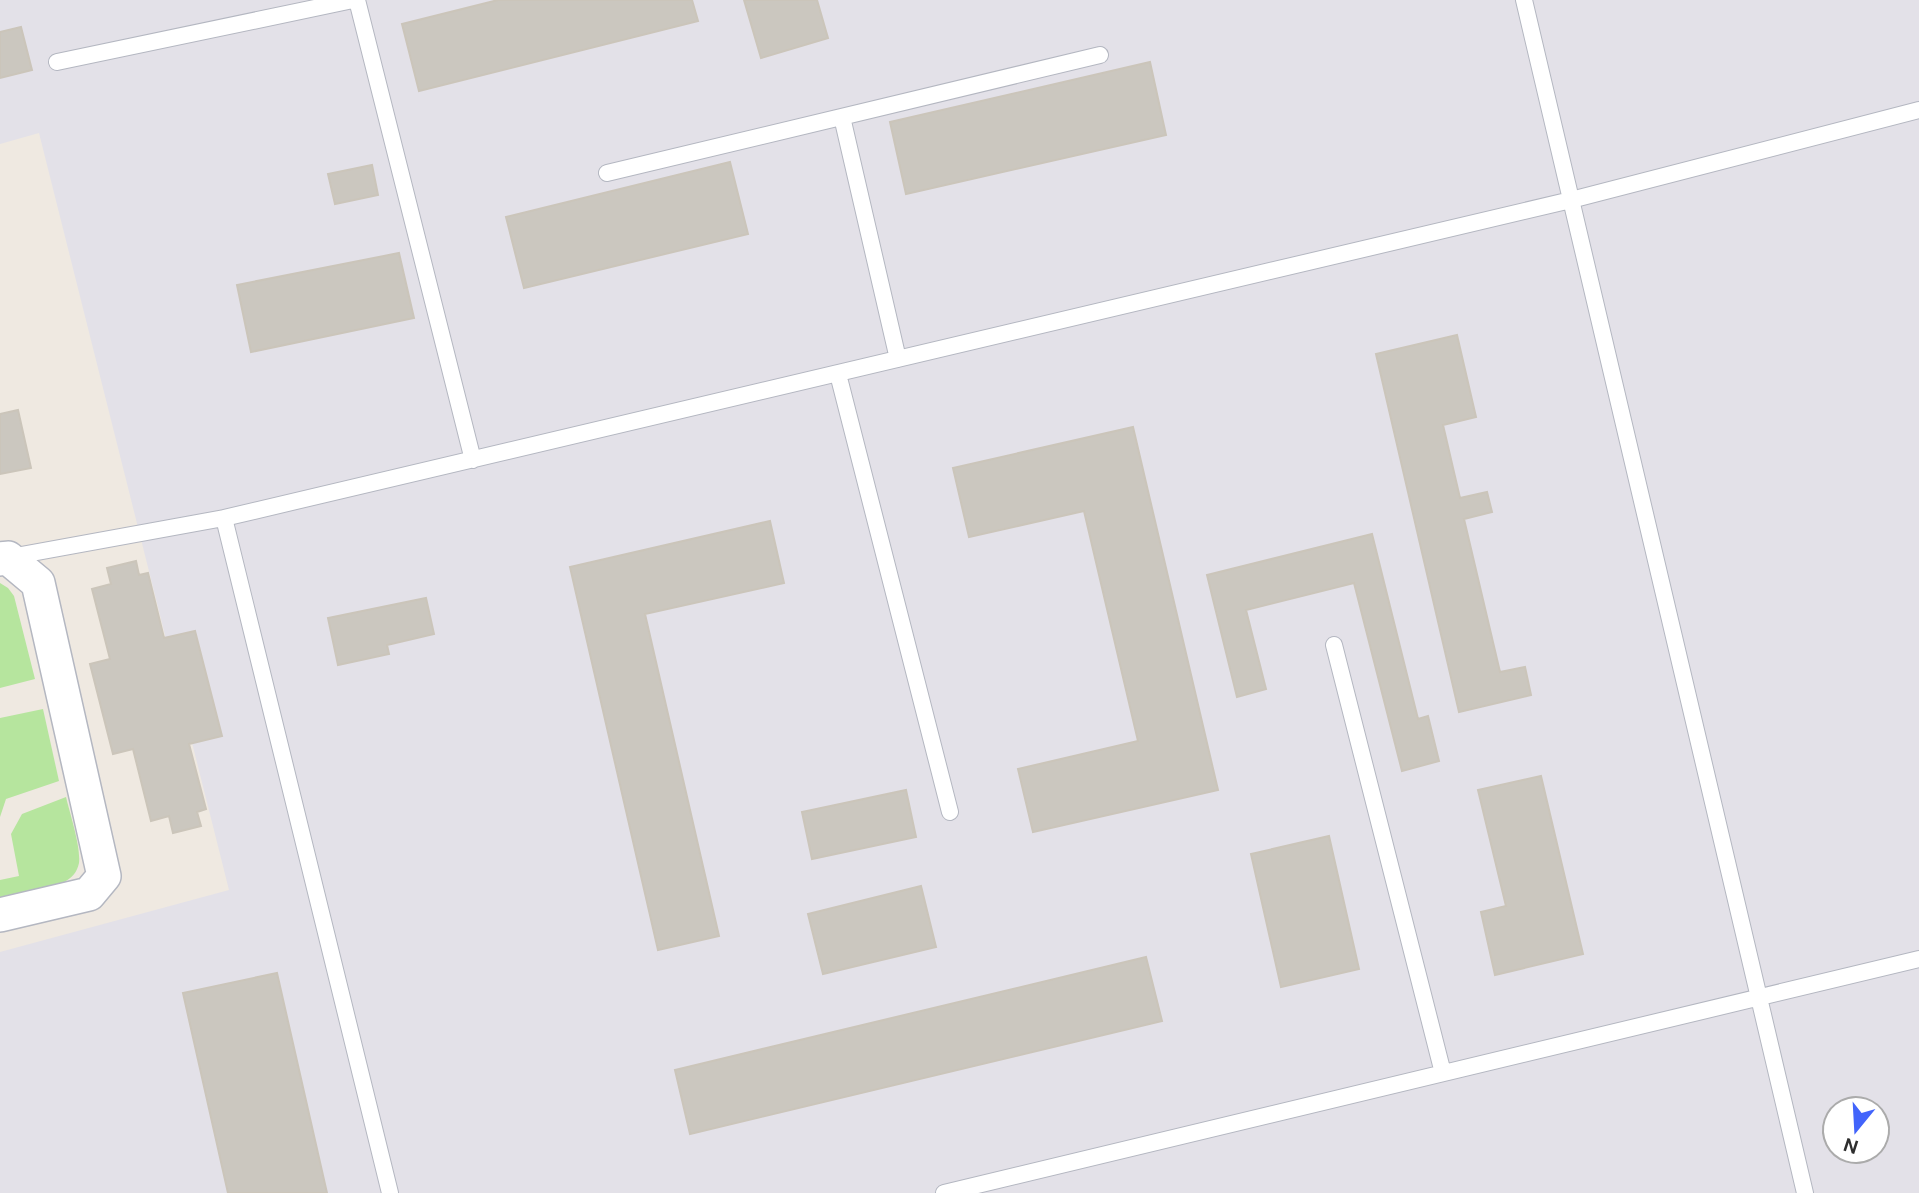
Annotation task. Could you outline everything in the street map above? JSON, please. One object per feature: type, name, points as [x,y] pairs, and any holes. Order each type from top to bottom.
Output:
[{"type":"street","points":[[0,915],[89,894],[104,876],[38,583],[4,558]]},
{"type":"lane","points":[[57,62],[355,0],[473,460]]},
{"type":"lane","points":[[1524,0],[1805,1193]]},
{"type":"lane","points":[[607,173],[1100,55]]},
{"type":"lane","points":[[4,558],[224,518],[473,460],[1571,200],[1919,110]]},
{"type":"lane","points":[[842,117],[898,359]]},
{"type":"lane","points":[[838,374],[950,812]]},
{"type":"lane","points":[[224,518],[390,1193]]},
{"type":"lane","points":[[1334,645],[1443,1073]]},
{"type":"lane","points":[[944,1193],[1919,959]]},
{"type":"shaded area","points":[[0,0],[1919,0],[1919,1193],[0,1193],[0,952],[229,890],[39,133],[0,144]]},
{"type":"green space","points":[[0,583],[14,596],[35,679],[0,688]]},
{"type":"green space","points":[[43,709],[59,781],[6,799],[0,817],[0,718]]},
{"type":"green space","points":[[66,797],[78,848],[79,863],[75,873],[62,883],[0,898],[0,880],[19,876],[11,834],[22,814]]},
{"type":"building","points":[[498,0],[692,0],[698,21],[419,91],[402,24]]},
{"type":"building","points":[[744,0],[817,0],[828,38],[761,58]]},
{"type":"building","points":[[21,27],[32,70],[0,78],[0,32]]},
{"type":"building","points":[[1150,62],[1166,135],[906,194],[890,122]]},
{"type":"building","points":[[730,162],[748,234],[524,288],[506,217]]},
{"type":"building","points":[[372,165],[378,195],[335,204],[328,174]]},
{"type":"building","points":[[399,253],[414,318],[251,352],[237,285]]},
{"type":"building","points":[[1457,335],[1476,417],[1443,425],[1460,498],[1487,492],[1492,512],[1464,519],[1500,672],[1525,667],[1531,695],[1459,712],[1376,354]]},
{"type":"building","points":[[18,410],[31,468],[0,474],[0,414]]},
{"type":"building","points":[[1133,427],[1218,790],[1033,832],[1018,769],[1138,741],[1084,511],[969,537],[953,468]]},
{"type":"building","points":[[770,521],[784,583],[645,614],[719,936],[658,950],[570,567]]},
{"type":"building","points":[[1372,534],[1418,719],[1428,716],[1439,761],[1402,771],[1354,583],[1246,610],[1266,689],[1237,697],[1207,575]]},
{"type":"building","points":[[136,561],[139,575],[148,573],[164,638],[195,631],[222,736],[189,744],[206,809],[197,812],[201,826],[173,833],[169,816],[151,821],[133,749],[113,754],[90,664],[110,659],[92,589],[111,584],[107,568]]},
{"type":"building","points":[[426,598],[434,634],[387,645],[389,654],[338,665],[328,618]]},
{"type":"building","points":[[1541,776],[1583,954],[1495,975],[1481,912],[1506,906],[1478,790]]},
{"type":"building","points":[[906,790],[916,837],[812,859],[802,812]]},
{"type":"building","points":[[1329,836],[1359,969],[1281,987],[1251,854]]},
{"type":"building","points":[[921,886],[936,947],[823,974],[808,914]]},
{"type":"building","points":[[1146,957],[1162,1021],[690,1134],[675,1070]]},
{"type":"building","points":[[277,973],[327,1193],[228,1193],[183,993]]}]
